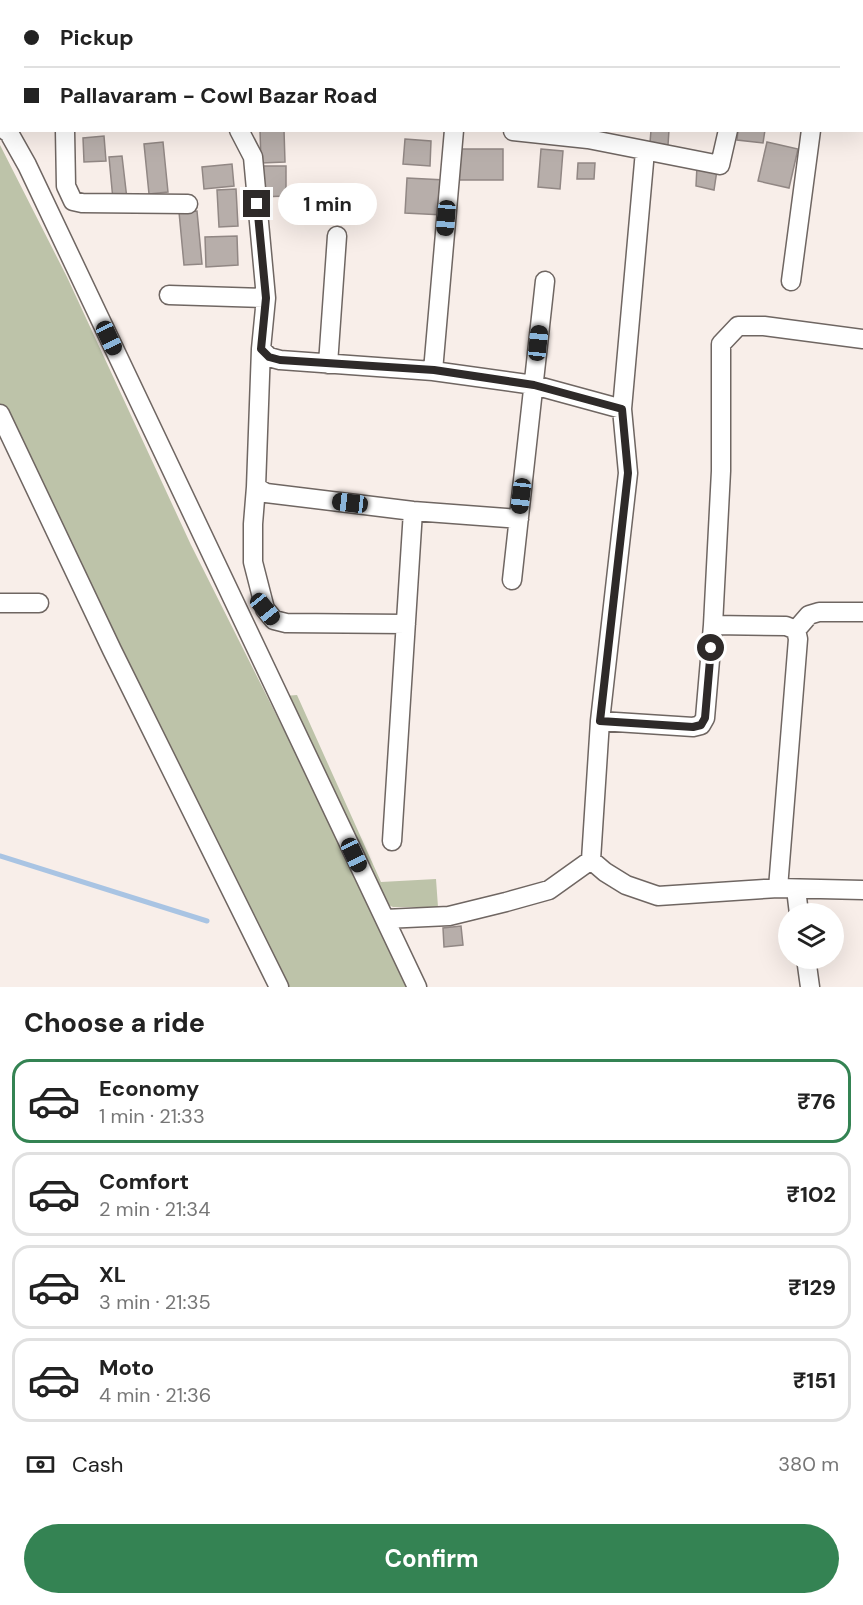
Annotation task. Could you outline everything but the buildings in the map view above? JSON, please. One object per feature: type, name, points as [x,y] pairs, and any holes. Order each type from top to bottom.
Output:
[{"type":"street","points":[[7,132],[38,187],[417,987]]},
{"type":"street","points":[[65,132],[66,186],[73,201],[188,204]]},
{"type":"street","points":[[239,132],[253,157],[266,298],[261,349],[252,562],[265,609],[274,620],[286,623],[406,624]]},
{"type":"street","points":[[434,370],[454,132]]},
{"type":"street","points":[[532,132],[589,135],[645,151],[720,165],[728,132]]},
{"type":"street","points":[[791,281],[811,132]]},
{"type":"street","points":[[591,860],[600,721],[628,473],[622,409],[645,151]]},
{"type":"street","points":[[328,364],[337,236]]},
{"type":"street","points":[[512,579],[545,281]]},
{"type":"street","points":[[169,295],[266,298]]},
{"type":"street","points":[[600,721],[693,727],[701,725],[705,718],[713,624],[721,471],[721,344],[738,326],[764,326],[863,339]]},
{"type":"street","points":[[261,349],[269,357],[280,360],[434,370],[534,385],[622,409]]},
{"type":"street","points":[[0,414],[112,650],[279,987]]},
{"type":"street","points":[[256,487],[266,493],[413,511],[519,519]]},
{"type":"street","points":[[392,841],[413,511]]},
{"type":"street","points":[[0,603],[39,603]]},
{"type":"street","points":[[796,630],[808,615],[819,612],[863,612]]},
{"type":"street","points":[[713,624],[786,626],[796,630]]},
{"type":"street","points":[[794,903],[787,888],[798,639],[796,630]]},
{"type":"street","points":[[385,919],[449,916],[549,890],[591,860]]},
{"type":"street","points":[[591,860],[626,885],[658,896],[787,888],[863,890]]},
{"type":"street","points":[[808,969],[810,987]]},
{"type":"green space","points":[[0,145],[67,277],[191,545],[312,786],[408,987],[278,987],[0,420]]},
{"type":"green space","points":[[297,695],[381,882],[436,879],[438,907],[393,907],[386,904],[284,696]]},
{"type":"waterway","points":[[0,856],[207,921]]},
{"type":"route","points":[[257,204],[266,298],[261,349],[269,357],[280,360],[434,370],[534,385],[622,409],[628,473],[600,721],[693,727],[701,725],[705,718],[711,648]]}]
